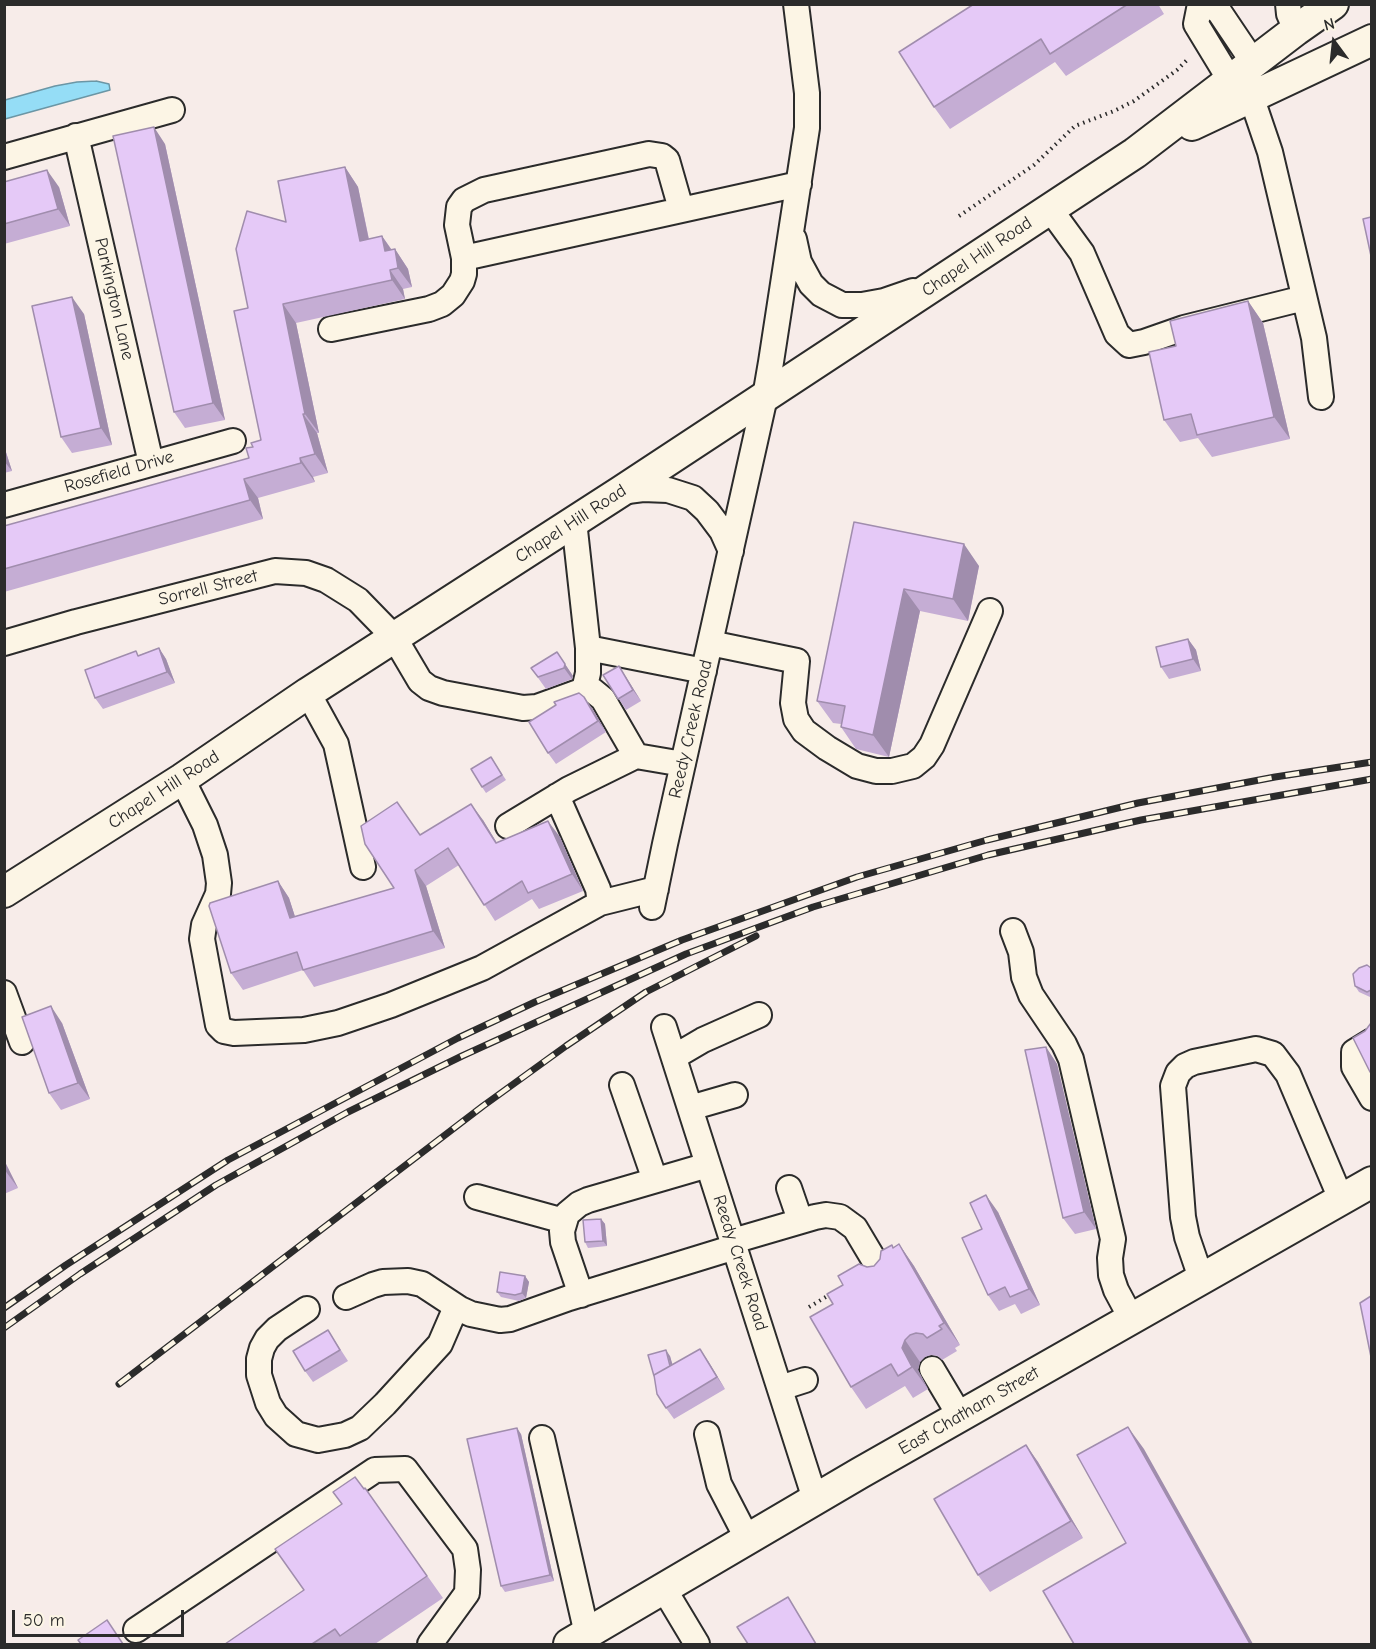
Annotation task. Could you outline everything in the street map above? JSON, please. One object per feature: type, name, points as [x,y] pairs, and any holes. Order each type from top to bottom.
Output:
[{"type":"main road","name":"Chapel Hill Road","points":[[1240,88],[1253,62],[1292,17],[1333,4]]},
{"type":"main road","name":"Chapel Hill Road","points":[[4,892],[182,779],[308,693],[620,492],[1135,153],[1240,88],[1371,40]]},
{"type":"main road","name":"East Chatham Street","points":[[578,1639],[815,1499],[1371,1182]]},
{"type":"street","name":"Reedy Creek Road","points":[[600,903],[654,898],[765,397],[807,128],[807,93],[796,4]]},
{"type":"street","points":[[1253,62],[1218,10],[1200,4],[1196,24],[1240,88],[1270,152],[1314,338],[1321,397]]},
{"type":"street","points":[[4,157],[172,110]]},
{"type":"street","name":"Parkington Lane","points":[[76,136],[151,463]]},
{"type":"street","points":[[331,329],[429,309],[442,304],[453,295],[464,274],[464,258],[457,225],[459,207],[464,200],[473,195],[656,154],[667,160],[670,166],[681,209]]},
{"type":"street","points":[[464,258],[799,184]]},
{"type":"street","points":[[1050,208],[1082,253],[1117,334],[1129,345],[1184,328],[1304,298]]},
{"type":"street","name":"Reedy Creek Road","points":[[792,228],[800,262],[811,284],[821,294],[842,305],[862,305],[884,301],[941,281]]},
{"type":"street","name":"Rosefield Drive","points":[[4,505],[233,441]]},
{"type":"street","points":[[620,492],[643,489],[668,490],[693,498],[707,511],[722,531],[731,551]]},
{"type":"street","points":[[574,521],[588,648],[588,673],[584,690],[592,690],[603,699],[636,756]]},
{"type":"street","name":"Sorrell Street","points":[[4,643],[275,571],[306,573],[343,588],[358,600],[394,637],[420,681],[429,688],[523,708],[537,707],[584,690]]},
{"type":"street","points":[[710,643],[796,661],[793,703],[796,719],[804,731],[857,766],[876,771],[892,771],[913,766],[924,757],[932,745],[990,611]]},
{"type":"street","points":[[588,648],[704,671]]},
{"type":"street","points":[[308,693],[336,744],[363,867]]},
{"type":"street","points":[[507,826],[557,796],[636,756],[683,764]]},
{"type":"street","points":[[182,779],[206,825],[218,872],[218,894],[204,925],[202,939],[218,1025],[220,1029],[229,1032],[304,1030],[338,1023],[391,1005],[482,968],[600,903],[598,890],[557,796]]},
{"type":"street","points":[[1013,931],[1021,952],[1024,977],[1031,995],[1064,1044],[1071,1059],[1113,1239],[1110,1258],[1111,1275],[1131,1318]]},
{"type":"street","points":[[4,993],[22,1042]]},
{"type":"street","points":[[674,1057],[703,1040],[759,1015]]},
{"type":"street","name":"Reedy Creek Road","points":[[664,1027],[815,1499]]},
{"type":"street","points":[[1371,1041],[1354,1052],[1354,1067],[1371,1098]]},
{"type":"street","points":[[1201,1278],[1187,1237],[1183,1217],[1173,1086],[1178,1073],[1185,1066],[1256,1048],[1273,1054],[1288,1074],[1341,1199]]},
{"type":"street","points":[[622,1085],[655,1180]]},
{"type":"street","points":[[690,1108],[735,1095]]},
{"type":"street","points":[[581,1295],[563,1242],[562,1231],[567,1214],[579,1204],[708,1165]]},
{"type":"street","points":[[789,1188],[800,1220]]},
{"type":"street","points":[[477,1197],[564,1221]]},
{"type":"street","points":[[346,1297],[383,1282],[408,1281],[422,1284],[471,1314],[500,1320],[524,1316],[800,1220],[826,1215],[845,1219],[860,1234],[883,1275]]},
{"type":"street","points":[[307,1309],[277,1329],[267,1339],[259,1359],[260,1376],[268,1403],[276,1416],[296,1434],[318,1440],[345,1435],[360,1428],[385,1404],[440,1344],[456,1306]]},
{"type":"street","points":[[932,1369],[960,1416]]},
{"type":"street","points":[[780,1388],[806,1380]]},
{"type":"street","points":[[707,1434],[719,1484],[748,1540]]},
{"type":"street","points":[[542,1438],[578,1639]]},
{"type":"street","points":[[135,1630],[375,1470],[405,1469],[465,1549],[468,1570],[467,1593],[430,1644]]},
{"type":"street","points":[[664,1589],[697,1644]]},
{"type":"path","points":[[959,216],[1034,165],[1074,126],[1114,111],[1134,100],[1178,70],[1194,53]]},
{"type":"path","points":[[809,1307],[833,1293]]},
{"type":"water","points":[[96,81],[109,84],[110,90],[5,119],[5,100],[55,86]]},
{"type":"building","points":[[974,4],[1128,4],[1050,54],[1041,39],[934,107],[899,52]]},
{"type":"building","points":[[154,127],[213,403],[174,412],[113,136]]},
{"type":"building","points":[[345,167],[360,241],[382,236],[385,251],[395,249],[398,268],[390,270],[392,280],[283,304],[305,414],[303,414],[315,454],[300,458],[301,463],[244,479],[250,500],[4,569],[4,526],[249,458],[246,448],[253,447],[251,443],[261,440],[234,311],[248,308],[236,249],[247,211],[286,222],[278,181]]},
{"type":"building","points":[[47,170],[58,209],[4,224],[4,182]]},
{"type":"building","points":[[1371,217],[1371,256],[1363,219]]},
{"type":"building","points":[[72,297],[101,428],[61,437],[32,306]]},
{"type":"building","points":[[1248,301],[1274,417],[1197,435],[1191,414],[1164,420],[1149,352],[1176,346],[1170,321]]},
{"type":"building","points":[[854,522],[964,544],[953,599],[904,589],[873,735],[841,727],[845,706],[817,701]]},
{"type":"building","points":[[1188,639],[1193,659],[1161,667],[1156,647]]},
{"type":"building","points":[[159,648],[167,672],[95,698],[85,670],[136,651],[138,656]]},
{"type":"building","points":[[557,652],[565,664],[564,668],[538,677],[531,668]]},
{"type":"building","points":[[619,666],[633,690],[618,699],[603,675]]},
{"type":"building","points":[[579,693],[584,697],[598,721],[548,753],[529,722],[556,705],[554,702]]},
{"type":"building","points":[[491,757],[502,775],[482,787],[471,769]]},
{"type":"building","points":[[397,802],[420,835],[471,804],[496,843],[548,821],[572,874],[528,893],[522,881],[484,905],[448,848],[415,870],[433,931],[303,970],[297,952],[231,973],[209,906],[210,903],[278,881],[290,918],[394,888],[365,844],[361,826]]},
{"type":"building","points":[[1367,965],[1371,968],[1371,990],[1367,992],[1355,986],[1353,974],[1359,968]]},
{"type":"building","points":[[51,1006],[78,1083],[49,1093],[22,1017]]},
{"type":"building","points":[[1371,1023],[1370,1072],[1353,1038],[1365,1031]]},
{"type":"building","points":[[1046,1047],[1084,1212],[1063,1218],[1025,1050]]},
{"type":"building","points":[[986,1195],[1029,1289],[1010,1297],[1005,1287],[988,1295],[962,1238],[982,1229],[970,1203]]},
{"type":"building","points":[[601,1219],[603,1241],[585,1242],[583,1220]]},
{"type":"building","points":[[899,1244],[944,1323],[939,1326],[942,1329],[927,1338],[923,1334],[916,1333],[905,1340],[902,1348],[912,1367],[898,1376],[891,1364],[851,1387],[810,1317],[833,1304],[827,1294],[843,1285],[838,1276],[859,1264],[867,1267],[874,1266],[880,1259],[881,1251]]},
{"type":"building","points":[[500,1272],[525,1276],[522,1293],[515,1295],[497,1292]]},
{"type":"building","points":[[1371,1296],[1371,1357],[1360,1303]]},
{"type":"building","points":[[328,1330],[340,1350],[305,1371],[293,1351]]},
{"type":"building","points":[[700,1349],[717,1377],[666,1408],[657,1394],[654,1375]]},
{"type":"building","points":[[666,1350],[670,1366],[654,1376],[648,1355]]},
{"type":"building","points":[[1128,1427],[1250,1644],[1074,1644],[1043,1591],[1126,1543],[1077,1455]]},
{"type":"building","points":[[517,1428],[550,1575],[501,1586],[467,1439]]},
{"type":"building","points":[[1026,1445],[1071,1521],[978,1575],[934,1499]]},
{"type":"building","points":[[355,1477],[427,1576],[340,1636],[335,1629],[312,1644],[225,1644],[304,1590],[275,1549],[342,1504],[333,1492]]},
{"type":"building","points":[[788,1597],[816,1644],[748,1644],[737,1627]]},
{"type":"building","points":[[107,1620],[123,1644],[81,1644],[78,1640]]},
{"type":"railway","points":[[4,1308],[228,1160],[458,1038],[535,1002],[682,940],[857,877],[987,840],[1138,803],[1275,777],[1372,762]]},
{"type":"railway","points":[[4,1328],[80,1274],[216,1185],[348,1112],[462,1056],[686,954],[813,907],[988,855],[1141,820],[1372,779]]},
{"type":"railway","points":[[119,1384],[483,1106],[566,1046],[646,992],[756,936]]}]
